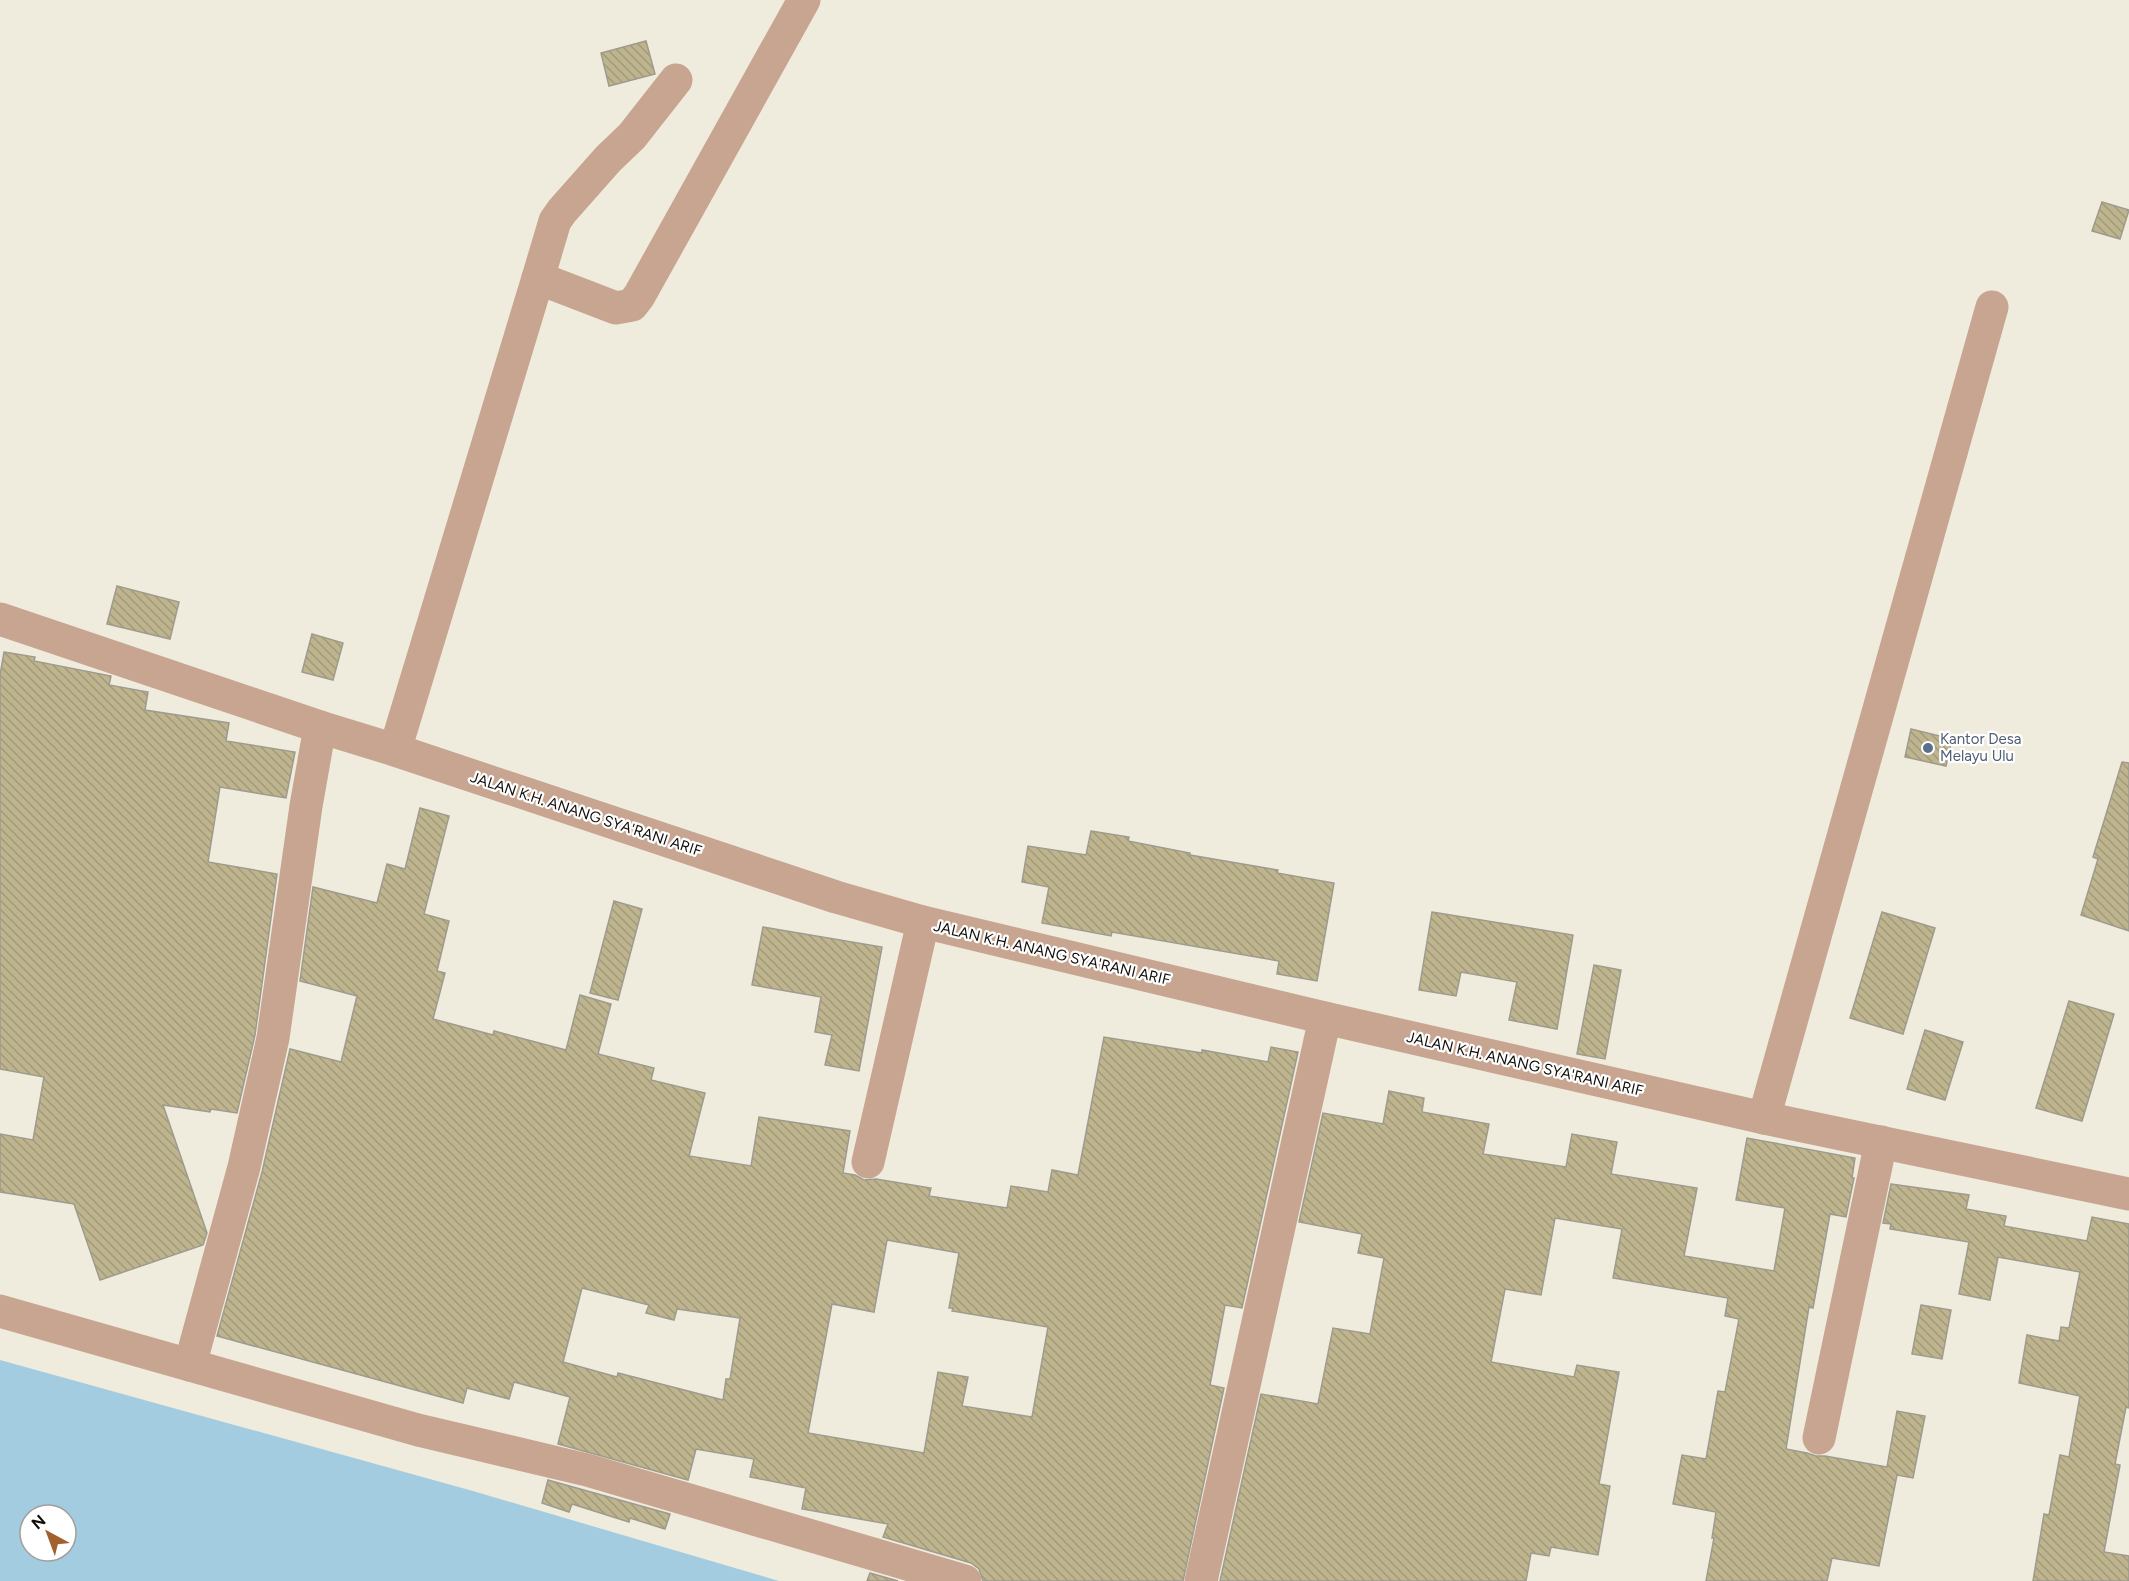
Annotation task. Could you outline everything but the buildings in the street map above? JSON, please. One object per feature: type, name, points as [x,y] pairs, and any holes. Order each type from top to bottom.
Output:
[{"type":"street","points":[[538,278],[616,308],[632,305],[804,0]]},
{"type":"street","points":[[395,750],[555,221],[608,159],[632,136],[676,80]]},
{"type":"street","points":[[1764,1118],[1992,307]]},
{"type":"street","name":"JALAN K.H. ANANG SYA'RANI ARIF","points":[[0,619],[836,897],[923,922],[1325,1018],[1764,1118],[2129,1194]]},
{"type":"street","points":[[190,1365],[244,1167],[273,1038],[306,806],[320,727]]},
{"type":"street","points":[[868,1162],[923,922]]},
{"type":"street","points":[[1201,1581],[1325,1018]]},
{"type":"street","points":[[1819,1438],[1881,1143]]},
{"type":"street","points":[[0,1311],[418,1430],[587,1470],[965,1581]]},
{"type":"water","points":[[0,1360],[473,1491],[779,1581],[0,1581]]},
{"type":"place","name":"Kantor Desa Melayu Ulu","points":[[1928,748]]}]
